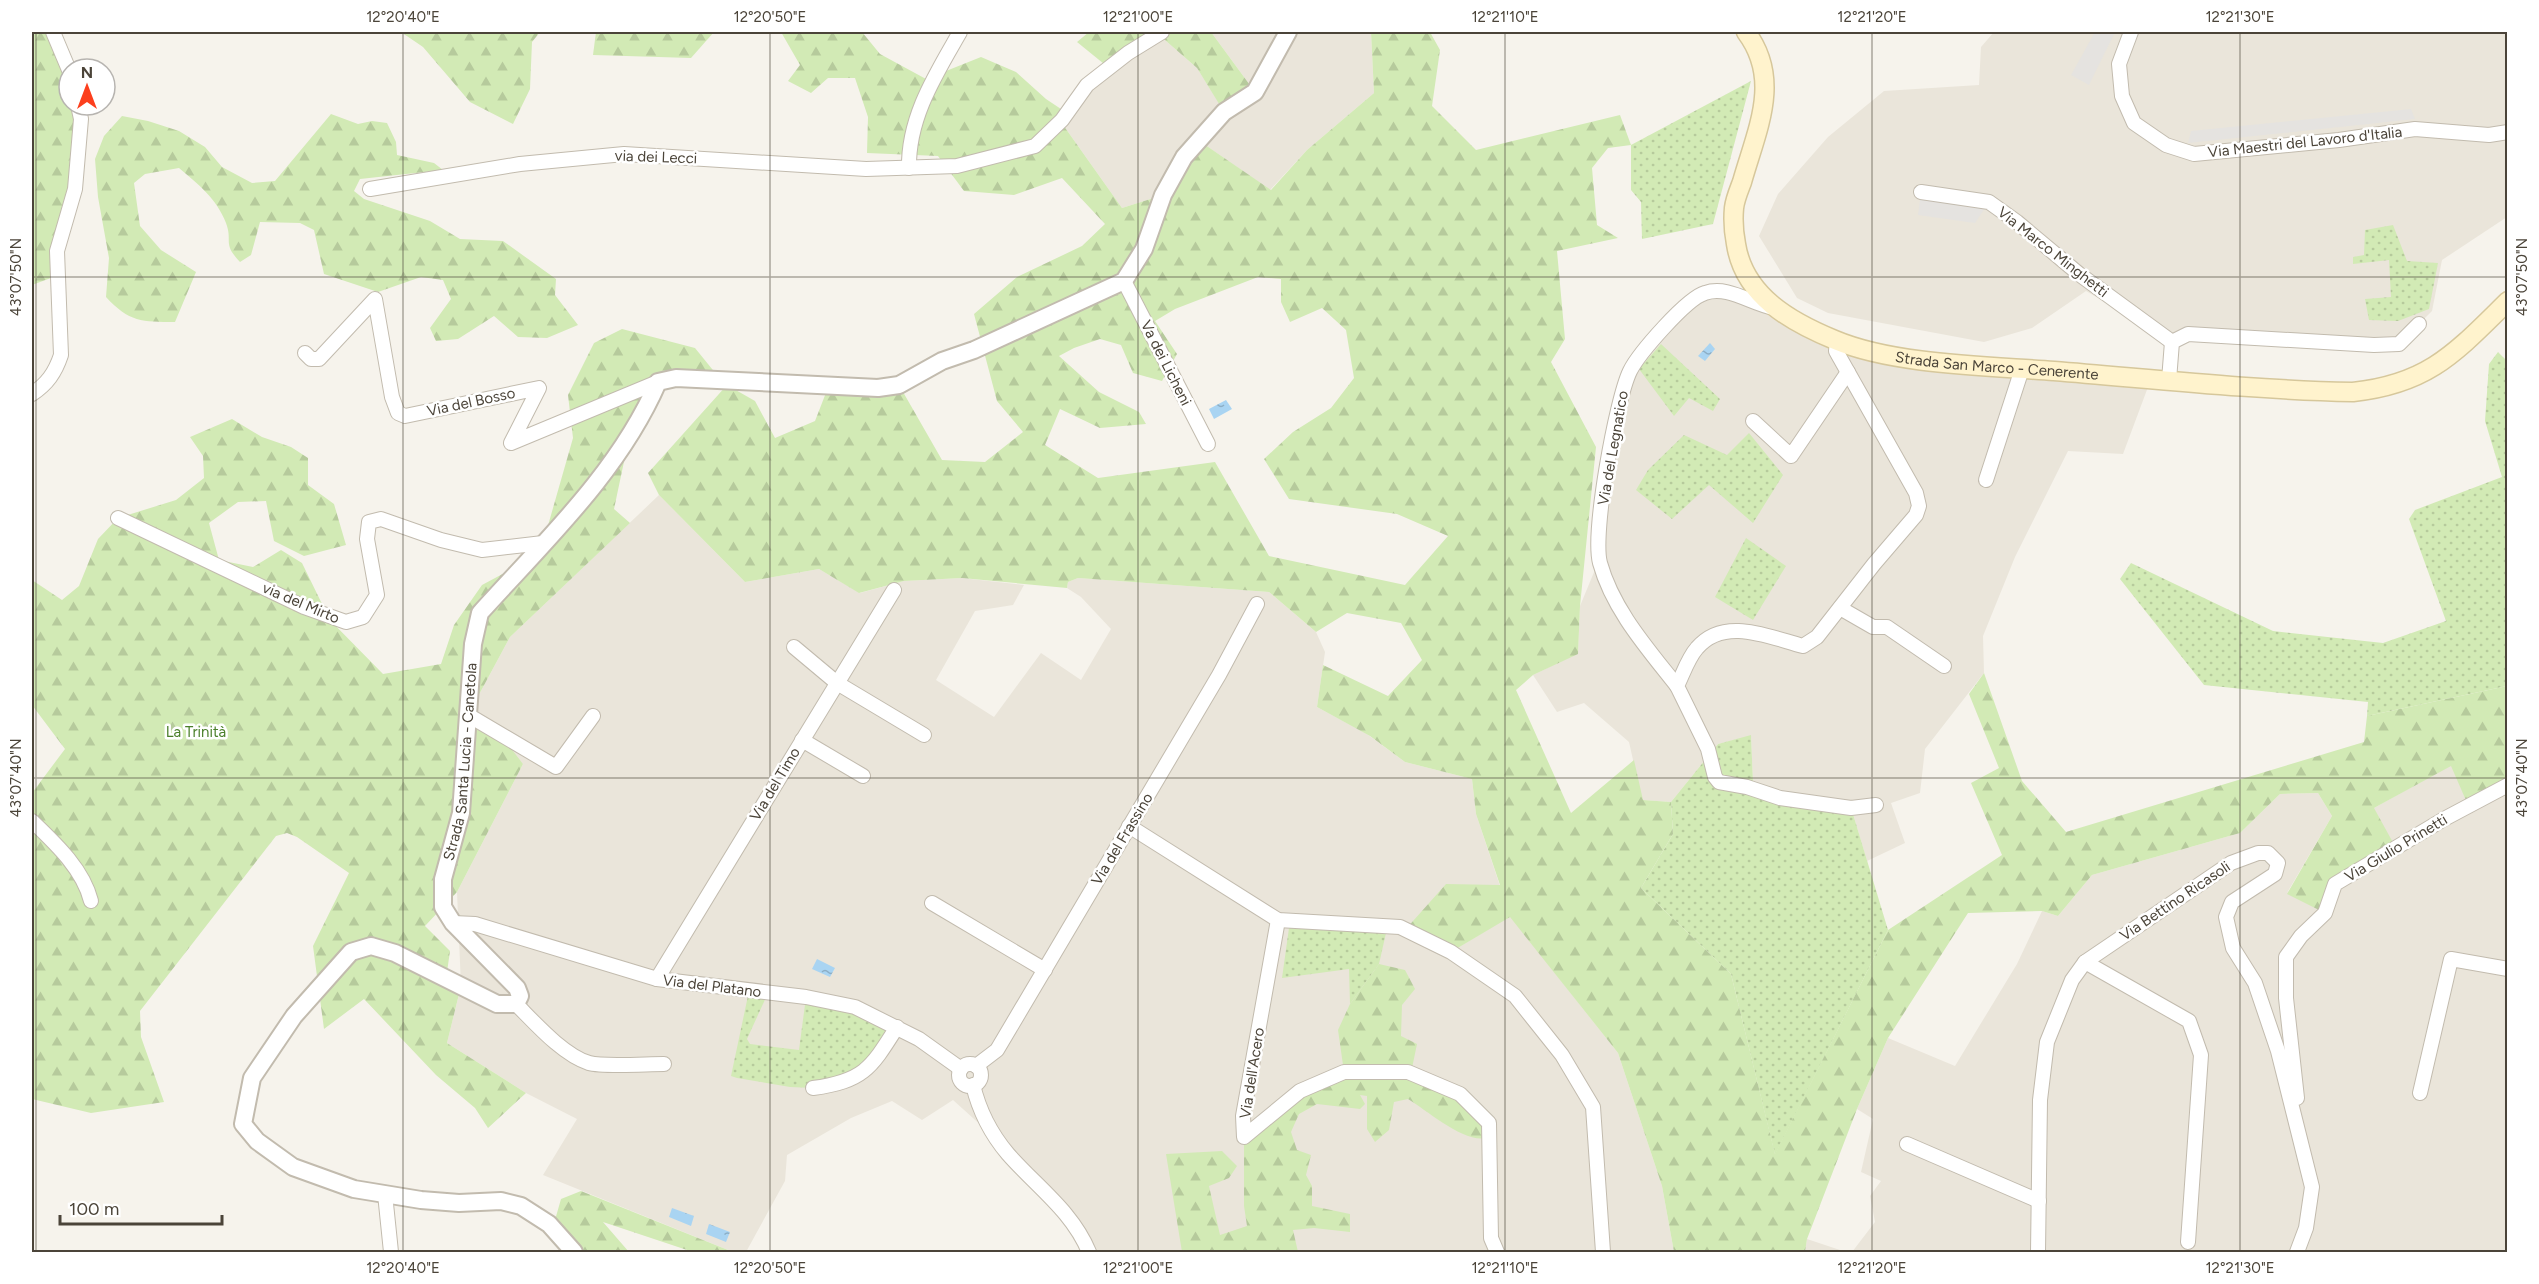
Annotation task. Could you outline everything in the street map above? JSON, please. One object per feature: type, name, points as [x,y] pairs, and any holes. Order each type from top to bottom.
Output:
[{"type":"main road","name":"Strada San Marco - Cenerente","points":[[1746,32],[1757,46],[1763,62],[1766,94],[1734,208],[1736,245],[1743,268],[1754,288],[1774,308],[1837,341],[1920,360],[2022,369],[2324,391],[2382,389],[2403,383],[2434,368],[2505,307]]},
{"type":"street","points":[[53,32],[64,57]]},
{"type":"street","points":[[960,32],[921,103],[909,150],[909,168],[957,166],[1035,146],[1062,120],[1087,85],[1128,53],[1162,32]]},
{"type":"street","points":[[658,382],[676,378],[878,388],[899,385],[942,362],[1124,281],[1144,249],[1163,195],[1184,157],[1224,112],[1255,92],[1288,32]]},
{"type":"street","name":"Via Maestri del Lavoro d'Italia","points":[[2130,32],[2119,64],[2122,96],[2134,123],[2166,145],[2194,154],[2339,140],[2415,129],[2489,135],[2508,132]]},
{"type":"street","points":[[32,394],[42,387],[56,371],[61,356],[57,251],[75,189],[81,117]]},
{"type":"street","name":"via dei Lecci","points":[[370,189],[520,164],[624,154],[866,169],[909,168]]},
{"type":"street","name":"Via Marco Minghetti","points":[[1921,192],[1989,202],[2017,222],[2079,274],[2172,342]]},
{"type":"street","name":"Va dei Licheni","points":[[1124,281],[1208,444]]},
{"type":"street","name":"Via del Legnatico","points":[[1774,308],[1760,306],[1723,290],[1704,293],[1688,302],[1637,359],[1621,396],[1607,466],[1599,536],[1599,560],[1605,580],[1636,634],[1677,686],[1708,749],[1715,777],[1719,782],[1747,787],[1780,798],[1851,808],[1875,805]]},
{"type":"street","name":"Via del Bosso","points":[[305,353],[311,358],[319,359],[375,299],[392,397],[398,413],[405,416],[539,388],[511,442],[658,382]]},
{"type":"street","points":[[2169,380],[2172,342],[2188,334],[2368,345],[2399,344],[2419,324]]},
{"type":"street","points":[[1677,686],[1696,649],[1716,632],[1745,631],[1803,646],[1817,637],[1916,515],[1919,506],[1916,493],[1836,351],[1837,341]]},
{"type":"street","points":[[1986,480],[2022,369]]},
{"type":"street","points":[[1754,421],[1791,456],[1848,372]]},
{"type":"street","name":"Strada Santa Lucia - Canetola","points":[[658,382],[645,413],[613,462],[480,613],[473,644],[461,813],[443,879],[443,907],[453,923],[517,988],[520,996],[516,1004],[553,1040],[574,1055],[588,1062],[664,1064]]},
{"type":"street","name":"via del Mirto","points":[[118,518],[294,602],[346,622],[363,617],[377,595],[367,539],[369,522],[381,519],[441,540],[483,550],[543,543]]},
{"type":"street","name":"Via del Timo","points":[[657,979],[894,590]]},
{"type":"street","name":"Via del Frassino","points":[[976,1066],[997,1050],[1219,675],[1257,604]]},
{"type":"street","points":[[1840,608],[1873,627],[1887,627],[1944,666]]},
{"type":"street","points":[[794,647],[837,683],[924,735]]},
{"type":"street","points":[[468,715],[556,767],[592,716]]},
{"type":"street","points":[[802,740],[863,776]]},
{"type":"street","name":"Via Giulio Prinetti","points":[[2300,1141],[2286,998],[2286,957],[2301,936],[2325,913],[2335,884],[2452,814],[2508,785]]},
{"type":"street","points":[[32,821],[62,851],[88,888],[91,901]]},
{"type":"street","points":[[1129,826],[1278,920],[1400,927],[1451,952],[1515,996],[1562,1055],[1593,1107],[1603,1252]]},
{"type":"street","name":"Via Bettino Ricasoli","points":[[2038,1252],[2040,1100],[2047,1042],[2072,980],[2085,963],[2110,944],[2230,863],[2258,853],[2268,853],[2278,863],[2275,874],[2232,902],[2226,917],[2234,948],[2255,983],[2278,1051],[2312,1187],[2306,1228],[2297,1252]]},
{"type":"street","points":[[932,903],[1045,970]]},
{"type":"street","name":"Via dell'Acero","points":[[1278,920],[1243,1116],[1244,1137],[1300,1091],[1344,1072],[1408,1072],[1460,1094],[1489,1123],[1492,1186],[1491,1238],[1497,1252]]},
{"type":"street","name":"Via del Platano","points":[[453,923],[475,924],[657,979],[833,1001],[855,1007],[919,1039],[961,1069]]},
{"type":"street","points":[[516,1004],[497,1004],[395,953],[371,946],[351,952],[294,1016],[252,1078],[243,1124],[257,1141],[293,1167],[354,1190],[459,1203],[501,1201],[522,1206],[549,1224],[574,1252]]},
{"type":"street","points":[[2420,1093],[2448,955],[2508,969]]},
{"type":"street","points":[[2085,963],[2189,1021],[2201,1055],[2188,1242]]},
{"type":"street","points":[[813,1088],[837,1085],[863,1074],[897,1028]]},
{"type":"street","points":[[969,1064],[976,1066],[980,1071],[980,1078],[973,1085],[961,1080],[961,1069],[969,1064]]},
{"type":"street","points":[[973,1085],[977,1102],[994,1137],[1077,1226],[1089,1252]]},
{"type":"street","points":[[1907,1144],[2039,1201]]},
{"type":"street","points":[[385,1194],[391,1252]]},
{"type":"shaded area","points":[[1211,32],[1371,32],[1374,93],[1307,150],[1270,190],[1198,140],[1163,195],[1122,208],[1061,122],[1087,85],[1158,34],[1197,68],[1224,111],[1255,92]]},
{"type":"shaded area","points":[[1994,32],[2507,32],[2507,217],[2442,260],[2432,311],[2399,344],[2188,334],[2172,342],[2086,291],[2032,328],[1984,342],[1828,313],[1797,298],[1759,236],[1778,194],[1828,137],[1884,91],[1979,85],[1981,47]]},
{"type":"shaded area","points":[[2095,32],[2115,32],[2089,85],[2071,75]]},
{"type":"shaded area","points":[[2411,109],[2415,119],[2188,143],[2191,131]]},
{"type":"shaded area","points":[[1921,192],[1989,202],[1975,223],[1918,215]]},
{"type":"shaded area","points":[[1723,290],[1882,353],[2151,379],[2123,454],[2068,451],[2015,557],[1983,636],[1984,673],[1925,749],[1920,793],[1891,803],[1905,843],[1867,861],[1853,814],[1780,798],[1753,783],[1751,736],[1718,744],[1671,802],[1642,800],[1629,742],[1584,703],[1557,712],[1533,675],[1578,653],[1580,606],[1599,560],[1607,466],[1630,371],[1688,302]]},
{"type":"shaded area","points":[[659,495],[745,582],[819,569],[860,593],[904,581],[962,578],[1024,585],[1013,605],[975,611],[936,680],[994,717],[1041,653],[1081,680],[1111,629],[1081,597],[1067,588],[1068,582],[1078,578],[1269,592],[1316,632],[1325,652],[1317,707],[1367,734],[1405,762],[1472,779],[1476,814],[1500,886],[1451,952],[1510,916],[1618,1053],[1662,1186],[1674,1252],[1089,1252],[994,1137],[953,1100],[922,1120],[892,1101],[851,1118],[787,1155],[785,1181],[746,1252],[733,1252],[543,1175],[577,1119],[526,1093],[447,1043],[461,986],[457,892],[523,764],[468,715],[510,637]]},
{"type":"shaded area","points":[[2451,765],[2507,785],[2507,1252],[1852,1252],[1875,1222],[1870,1196],[1881,1181],[1861,1172],[1873,1119],[1857,1109],[1888,1038],[1955,1066],[2017,964],[2042,911],[2058,916],[2092,875],[2240,833],[2280,794],[2318,793],[2332,816],[2287,893],[2374,808]]},
{"type":"shaded area","points":[[1807,1239],[1846,1252],[1805,1252]]},
{"type":"green space","points":[[32,32],[53,32],[64,57],[57,57],[57,117],[77,117],[59,275],[32,285]]},
{"type":"green space","points":[[401,32],[540,32],[532,42],[530,89],[513,124],[470,102],[423,47]]},
{"type":"green space","points":[[596,32],[714,32],[691,58],[593,55]]},
{"type":"green space","points":[[781,32],[862,32],[880,54],[926,79],[981,57],[1016,72],[1046,99],[1067,113],[1061,122],[1122,208],[1163,195],[1198,140],[1271,190],[1307,150],[1374,93],[1371,32],[1430,32],[1440,50],[1432,106],[1476,150],[1620,115],[1631,145],[1608,148],[1592,168],[1597,225],[1618,238],[1557,251],[1565,339],[1551,362],[1596,447],[1580,606],[1578,654],[1533,675],[1516,690],[1571,813],[1634,760],[1643,800],[1671,802],[1673,834],[1641,888],[1731,974],[1775,1154],[1888,930],[2002,855],[1971,783],[1999,768],[1969,694],[1984,673],[2022,781],[2066,832],[2364,742],[2367,716],[2507,686],[2507,785],[2468,805],[2451,766],[2374,808],[2396,848],[2335,884],[2325,913],[2287,894],[2332,816],[2318,793],[2280,794],[2240,833],[2092,875],[2058,916],[2042,911],[1968,913],[1888,1038],[1857,1109],[1807,1239],[1805,1252],[1674,1252],[1662,1186],[1618,1053],[1510,917],[1451,952],[1405,930],[1446,884],[1500,885],[1476,814],[1472,779],[1405,762],[1370,736],[1317,707],[1323,665],[1388,696],[1422,660],[1401,623],[1347,613],[1316,632],[1269,592],[1078,578],[1068,582],[1067,588],[962,578],[904,581],[859,593],[819,569],[745,582],[659,495],[648,473],[727,385],[755,401],[775,438],[815,421],[829,385],[899,385],[942,460],[985,462],[1023,432],[997,401],[974,314],[1017,277],[1082,246],[1105,224],[1062,178],[1014,195],[964,191],[938,156],[867,153],[868,117],[855,78],[828,78],[811,93],[788,81],[800,65]],"holes":[[[1258,277],[1281,279],[1281,302],[1290,322],[1322,308],[1346,330],[1354,378],[1331,408],[1293,432],[1264,459],[1289,499],[1397,514],[1448,536],[1405,585],[1269,556],[1215,462],[1098,478],[1045,445],[1060,409],[1100,428],[1146,424],[1139,412],[1099,392],[1059,356],[1100,339],[1121,345],[1133,373],[1162,381],[1177,354],[1155,321],[1175,309]]]},
{"type":"green space","points":[[1089,32],[1211,32],[1255,92],[1224,112],[1197,68],[1158,34],[1109,68],[1077,42]]},
{"type":"green space","points":[[1751,81],[1713,224],[1642,239],[1641,202],[1631,190],[1631,145]]},
{"type":"green space","points":[[331,114],[358,124],[372,121],[387,123],[396,142],[397,155],[434,163],[443,170],[360,179],[354,191],[364,199],[430,221],[460,239],[503,241],[556,279],[555,295],[578,325],[547,338],[518,337],[494,316],[458,339],[436,341],[430,328],[451,299],[443,280],[421,277],[378,292],[324,274],[314,230],[300,223],[260,222],[251,255],[240,262],[231,251],[228,229],[218,207],[206,192],[179,168],[145,174],[134,183],[140,226],[161,250],[196,272],[175,322],[137,319],[129,316],[106,297],[109,258],[98,197],[95,159],[104,136],[122,116],[179,131],[205,147],[222,167],[252,183],[275,181]]},
{"type":"green space","points":[[2393,225],[2407,261],[2438,263],[2429,309],[2398,321],[2369,320],[2365,299],[2391,297],[2389,260],[2353,264],[2353,257],[2364,255],[2365,230]]},
{"type":"green space","name":"La Trinità","points":[[622,329],[695,348],[721,380],[653,384],[629,438],[614,509],[630,523],[510,637],[468,715],[500,734],[523,764],[457,892],[425,926],[450,951],[446,979],[461,986],[447,1043],[526,1093],[488,1128],[475,1108],[436,1075],[364,999],[324,1029],[313,946],[349,873],[297,837],[287,833],[276,836],[140,1011],[141,1037],[164,1102],[91,1113],[32,1099],[32,793],[65,749],[32,705],[32,580],[62,600],[79,586],[98,539],[118,518],[176,500],[204,478],[203,456],[190,437],[232,419],[262,437],[291,447],[308,458],[308,485],[334,504],[346,545],[304,556],[274,541],[266,501],[238,502],[209,523],[219,560],[253,567],[281,550],[302,563],[325,610],[325,615],[383,674],[441,664],[454,625],[482,585],[527,561],[543,543],[573,438],[568,395],[594,343]]},
{"type":"green space","points":[[1661,344],[1720,399],[1713,411],[1689,398],[1674,416],[1639,369]]},
{"type":"green space","points":[[2498,352],[2507,361],[2507,686],[2367,716],[2368,702],[2204,685],[2120,579],[2131,563],[2273,631],[2383,643],[2446,621],[2409,519],[2415,510],[2502,477],[2485,421],[2489,364]]},
{"type":"green space","points":[[1749,433],[1783,475],[1753,523],[1709,485],[1672,519],[1636,490],[1648,470],[1684,435],[1727,455]]},
{"type":"green space","points":[[1746,538],[1786,566],[1753,620],[1715,597]]},
{"type":"green space","points":[[1751,735],[1753,782],[1780,798],[1853,814],[1888,930],[1775,1155],[1731,974],[1641,888],[1673,834],[1671,802],[1718,744]]},
{"type":"green space","points":[[1289,928],[1386,933],[1379,964],[1350,1004],[1349,969],[1282,978]]},
{"type":"green space","points":[[1379,964],[1405,970],[1415,989],[1402,1005],[1401,1036],[1417,1044],[1411,1073],[1460,1094],[1489,1123],[1489,1137],[1470,1137],[1459,1132],[1408,1099],[1394,1102],[1389,1130],[1375,1142],[1367,1129],[1367,1096],[1360,1095],[1365,1104],[1360,1109],[1317,1104],[1299,1114],[1291,1132],[1297,1150],[1311,1155],[1306,1175],[1312,1186],[1312,1206],[1350,1214],[1350,1232],[1314,1228],[1293,1230],[1298,1252],[1182,1252],[1166,1154],[1222,1151],[1237,1166],[1229,1178],[1209,1186],[1220,1235],[1247,1226],[1244,1206],[1244,1137],[1300,1091],[1344,1072],[1338,1030],[1350,1004]]},
{"type":"green space","points":[[749,991],[768,993],[747,1039],[750,1044],[799,1050],[806,997],[897,1027],[863,1074],[813,1088],[790,1087],[737,1078],[731,1076]]},
{"type":"green space","points":[[581,1191],[733,1252],[693,1252],[603,1222],[629,1252],[575,1252],[555,1220],[561,1199]]},
{"type":"water","points":[[1710,343],[1715,349],[1705,361],[1698,356]]},
{"type":"water","points":[[1226,400],[1232,409],[1214,419],[1209,409]]},
{"type":"water","points":[[817,959],[835,968],[830,977],[812,969]]},
{"type":"water","points":[[672,1208],[694,1216],[691,1226],[669,1217]]},
{"type":"water","points":[[709,1224],[730,1232],[726,1242],[706,1234]]}]
